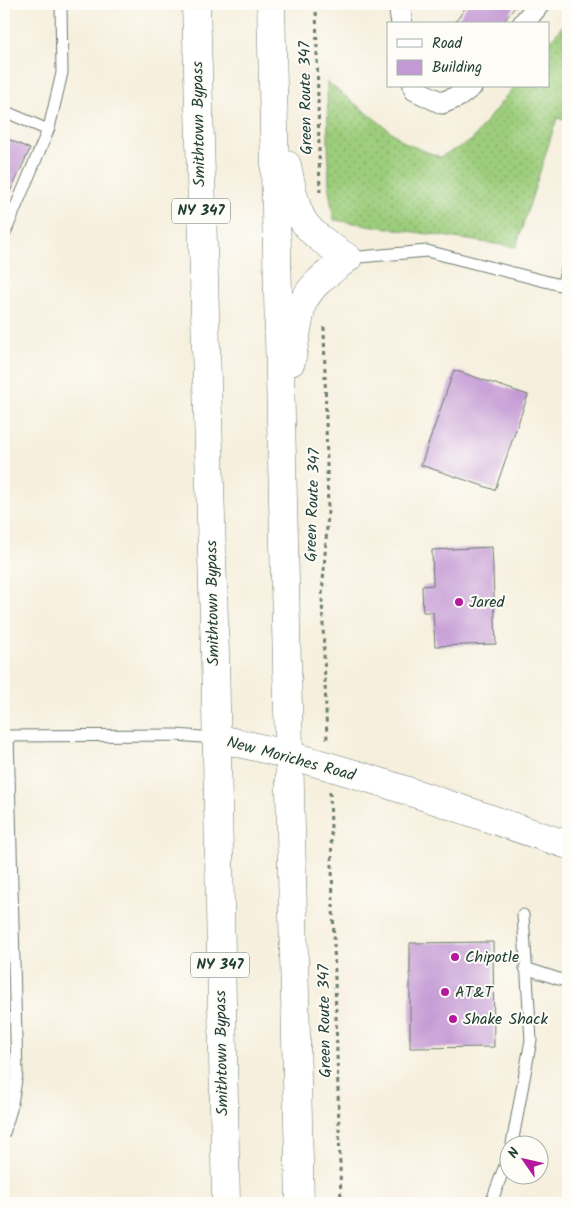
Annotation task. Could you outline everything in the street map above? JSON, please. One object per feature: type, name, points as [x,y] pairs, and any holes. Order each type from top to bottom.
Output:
[{"type":"main road","name":"Smithtown Bypass","points":[[196,4],[226,1203]]},
{"type":"main road","points":[[271,4],[301,1199]]},
{"type":"main road","points":[[273,98],[295,204],[302,222],[314,235],[348,258],[316,283],[302,304],[280,418]]},
{"type":"main road","name":"New Moriches Road","points":[[215,738],[289,755],[568,845]]},
{"type":"street","points":[[400,4],[402,22]]},
{"type":"street","points":[[525,22],[539,4]]},
{"type":"street","points":[[415,88],[442,103],[460,96],[470,88]]},
{"type":"lane","points":[[4,235],[48,130],[62,73],[61,4]]},
{"type":"lane","points":[[4,111],[48,130]]},
{"type":"lane","points":[[348,258],[427,251],[565,286],[568,265]]},
{"type":"lane","name":"New Moriches Road","points":[[6,736],[176,735],[215,738]]},
{"type":"lane","points":[[4,1133],[11,1109],[17,1074],[6,736]]},
{"type":"lane","points":[[514,1134],[531,1040],[523,915]]},
{"type":"lane","points":[[525,968],[568,982]]},
{"type":"lane","points":[[491,1203],[500,1179]]},
{"type":"path","name":"Green Route 347","points":[[316,4],[320,202]]},
{"type":"path","name":"Green Route 347","points":[[324,321],[328,472],[322,596],[326,715]]},
{"type":"path","name":"Green Route 347","points":[[333,838],[341,1203]]},
{"type":"green space","points":[[568,19],[568,121],[557,118],[516,247],[334,220],[329,190],[327,82],[407,144],[440,157],[471,141],[512,88],[550,88],[550,42]]},
{"type":"building","points":[[468,4],[517,4],[504,22],[455,22]]},
{"type":"building","points":[[4,137],[30,149],[4,205]]},
{"type":"building","points":[[454,370],[528,395],[495,490],[421,465]]},
{"type":"building","points":[[492,547],[496,644],[435,646],[433,612],[423,612],[422,586],[433,585],[432,550]]},
{"type":"building","points":[[493,942],[494,1047],[410,1048],[410,943]]},
{"type":"place","name":"Jared","points":[[459,602]]},
{"type":"place","name":"Chipotle","points":[[455,957]]},
{"type":"place","name":"AT&T","points":[[445,992]]},
{"type":"place","name":"Shake Shack","points":[[453,1019]]}]
